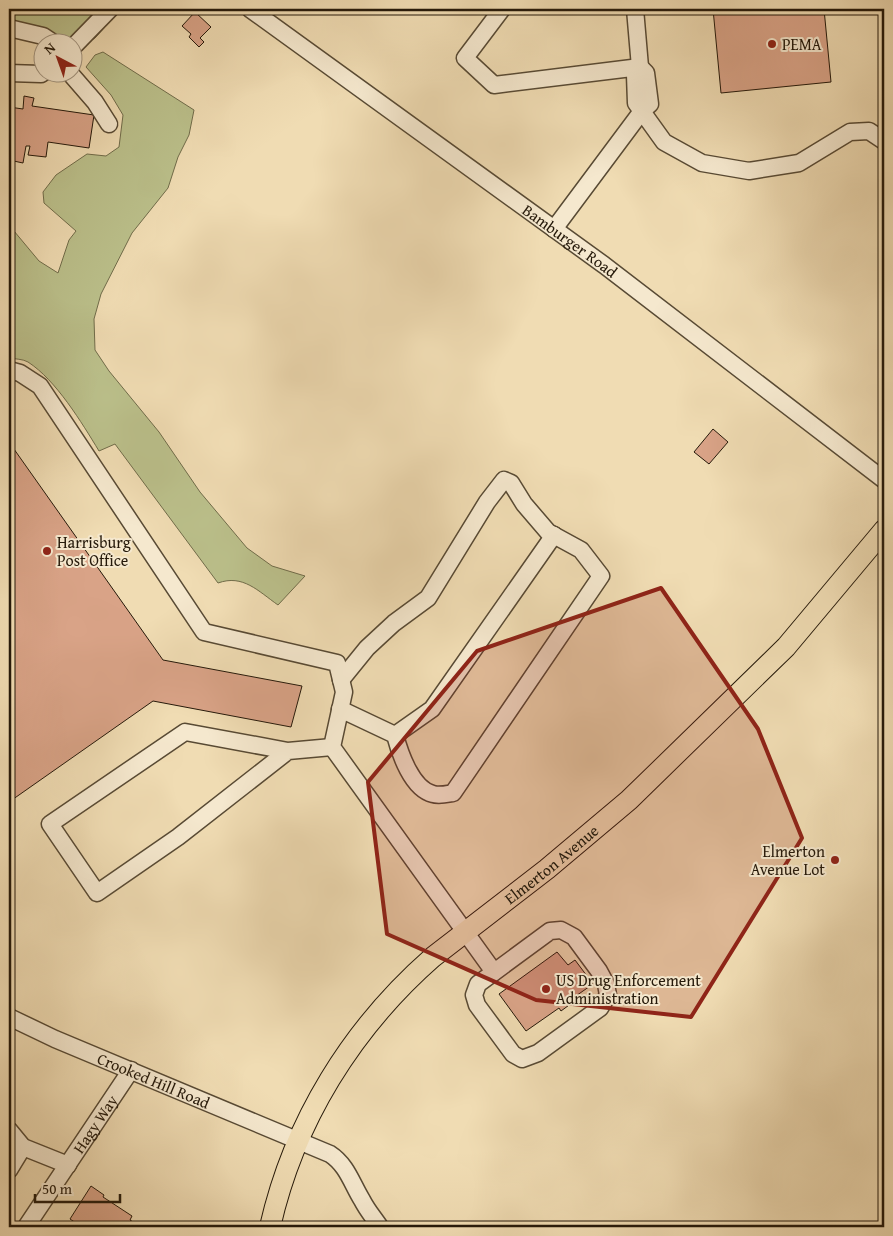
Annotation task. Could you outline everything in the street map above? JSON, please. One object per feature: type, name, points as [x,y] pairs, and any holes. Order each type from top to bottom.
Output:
[{"type":"main road","name":"Elmerton Avenue","points":[[270,1227],[278,1196],[298,1139],[343,1057],[372,1019],[416,972],[547,870],[605,821],[762,672],[803,628],[884,530]]},
{"type":"street","points":[[82,38],[110,9]]},
{"type":"street","name":"Bamburger Road","points":[[250,9],[612,271],[884,480]]},
{"type":"street","points":[[502,9],[465,58],[494,84],[640,67]]},
{"type":"street","points":[[635,9],[640,67],[635,75],[636,103],[664,142],[702,163],[749,171],[799,163],[850,132],[869,131],[884,124]]},
{"type":"street","points":[[9,28],[32,33]]},
{"type":"street","points":[[9,73],[32,74]]},
{"type":"street","points":[[78,82],[95,102],[109,124]]},
{"type":"street","points":[[554,229],[642,111]]},
{"type":"street","points":[[869,131],[884,141]]},
{"type":"street","points":[[9,370],[20,373],[40,386],[204,632],[337,663],[344,692],[332,747],[494,972]]},
{"type":"street","points":[[340,709],[395,735],[401,757],[424,791],[435,795],[453,793],[601,576],[581,550],[548,532],[524,504],[511,483],[504,480],[487,502],[428,598],[394,622],[367,648],[341,680]]},
{"type":"street","points":[[395,735],[432,709],[554,535]]},
{"type":"street","points":[[288,751],[178,837],[96,893],[50,824],[184,732],[288,751],[332,747]]},
{"type":"street","points":[[561,930],[574,937],[599,971],[606,984],[608,995],[600,1008],[593,1014],[538,1053],[522,1059],[513,1054],[477,1005],[474,995],[478,984],[494,972],[550,931],[561,930]]},
{"type":"street","name":"Crooked Hill Road","points":[[11,1022],[55,1038],[322,1149],[338,1159],[361,1200],[380,1227]]},
{"type":"street","name":"Hagy Way","points":[[26,1227],[131,1070]]},
{"type":"street","points":[[9,1130],[23,1147],[68,1164]]},
{"type":"street","points":[[9,1170],[23,1147]]},
{"type":"highlighted area","points":[[661,588],[758,729],[802,838],[691,1017],[536,1000],[387,934],[368,782],[477,651]]},
{"type":"green space","points":[[9,9],[121,9],[95,38],[82,45],[82,32],[32,32],[32,34],[9,27]]},
{"type":"green space","points":[[103,52],[194,110],[189,135],[178,157],[168,188],[132,233],[101,294],[94,319],[95,350],[109,371],[159,432],[200,492],[247,548],[272,566],[305,576],[278,605],[243,582],[227,581],[218,583],[115,444],[99,451],[68,403],[49,380],[28,362],[9,358],[9,225],[39,261],[58,273],[69,240],[76,231],[44,203],[43,192],[56,175],[87,154],[106,156],[119,147],[123,115],[111,95],[86,67],[95,55]]},
{"type":"building","name":"PEMA","points":[[713,9],[824,9],[831,82],[721,93]]},
{"type":"building","points":[[195,12],[211,27],[200,38],[204,42],[199,47],[189,37],[191,34],[182,26]]},
{"type":"building","points":[[24,96],[34,98],[32,106],[94,115],[89,148],[48,142],[46,157],[28,155],[30,146],[26,146],[23,163],[9,160],[9,107],[23,109]]},
{"type":"building","points":[[713,429],[728,442],[709,464],[694,452]]},
{"type":"building","name":"Harrisburg Post Office","points":[[9,442],[163,660],[302,686],[291,727],[153,701],[9,802]]},
{"type":"building","name":"US Drug Enforcement Administration","points":[[557,952],[568,965],[575,960],[593,984],[573,998],[576,1000],[561,1011],[559,1008],[526,1031],[499,994]]},
{"type":"building","points":[[91,1186],[104,1195],[103,1197],[132,1216],[130,1220],[141,1227],[82,1227],[70,1219]]},
{"type":"place","name":"PEMA","points":[[772,44]]},
{"type":"place","name":"Harrisburg Post Office","points":[[47,551]]},
{"type":"place","name":"Elmerton Avenue Lot","points":[[835,860]]},
{"type":"place","name":"US Drug Enforcement Administration","points":[[546,989]]}]
